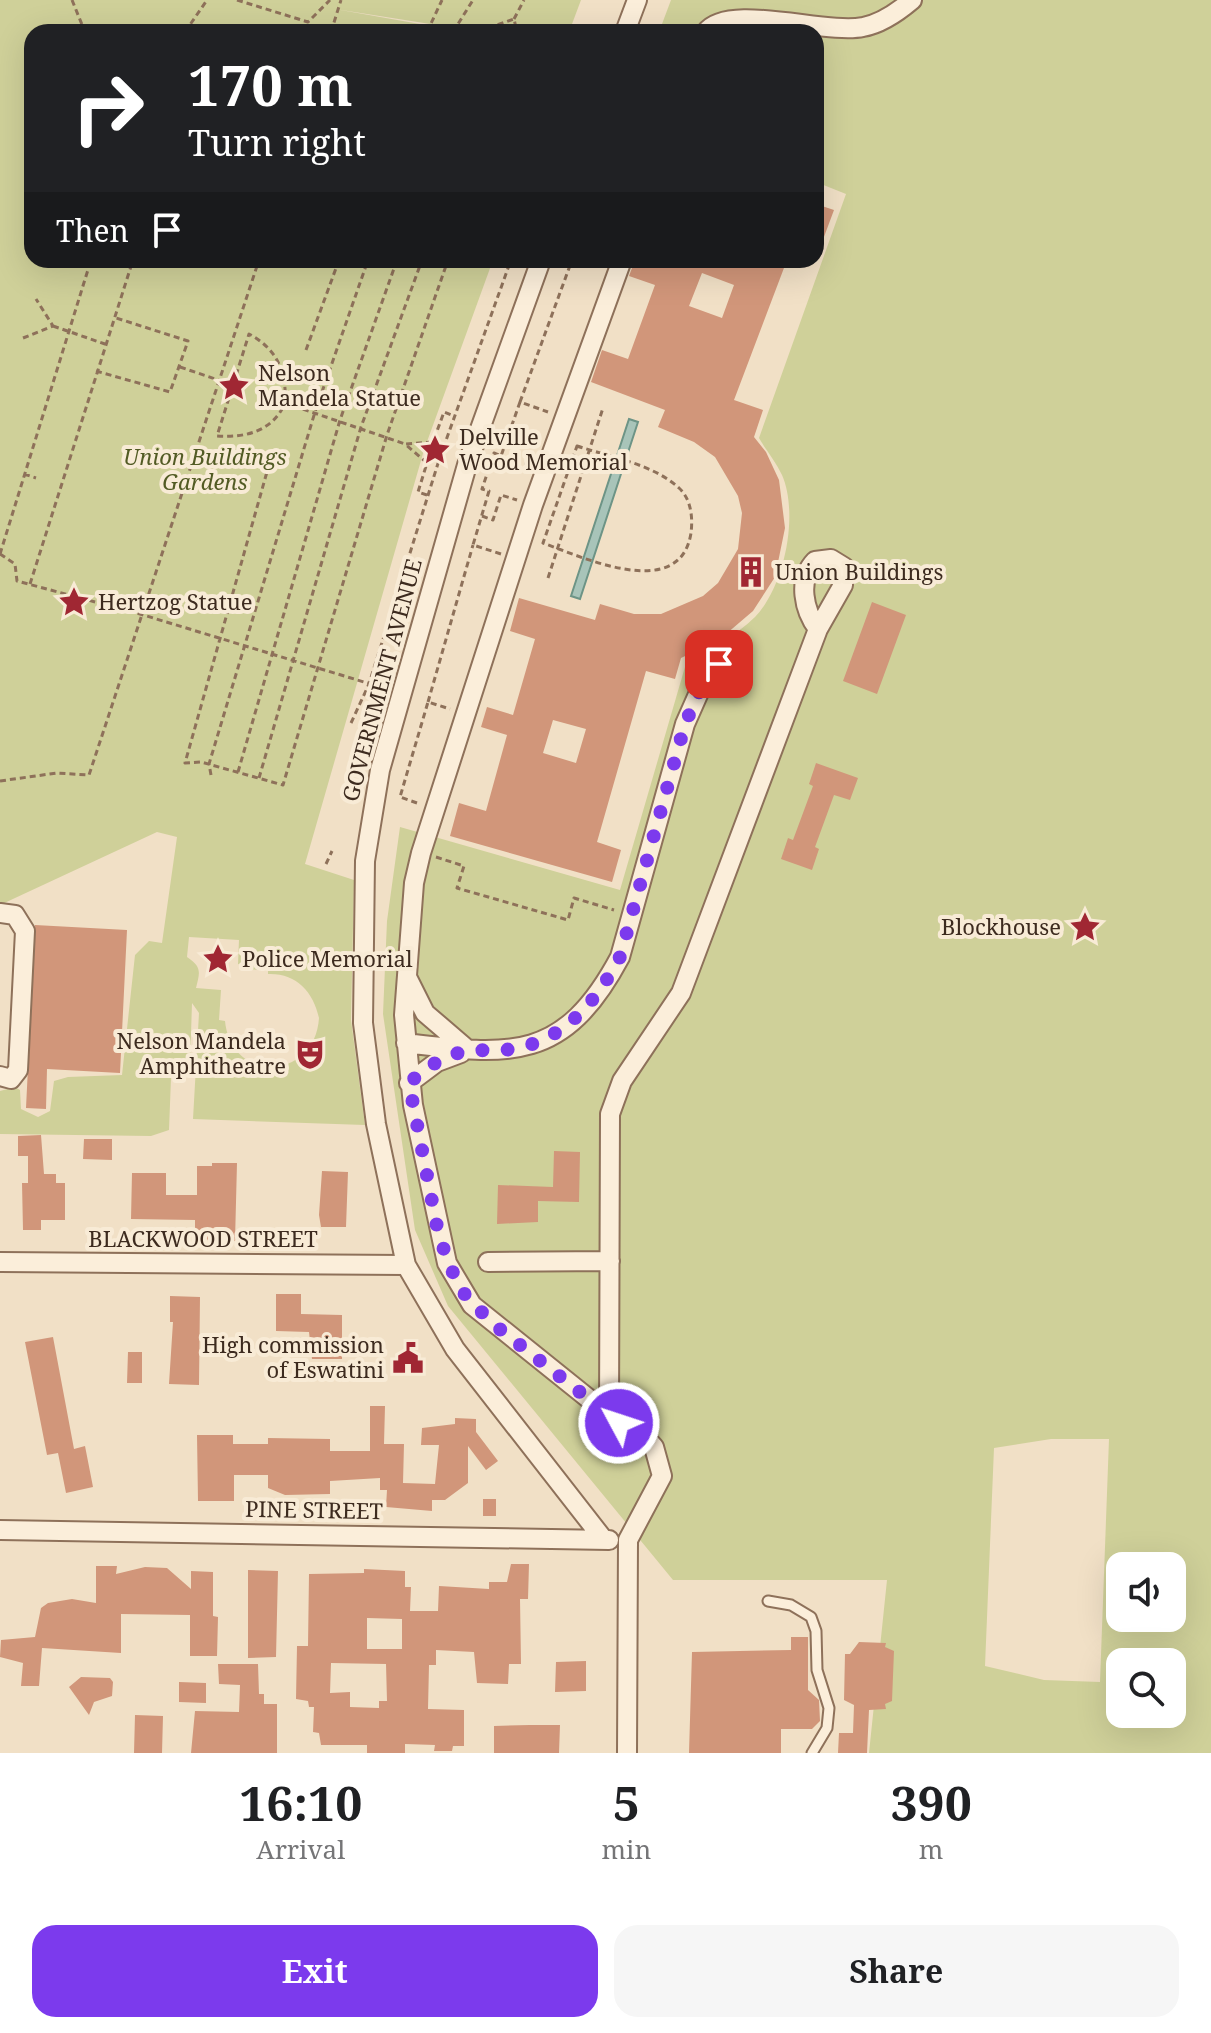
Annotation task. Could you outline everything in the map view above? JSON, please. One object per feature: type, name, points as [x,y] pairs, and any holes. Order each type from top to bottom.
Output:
[{"type":"street","points":[[628,24],[637,0]]},
{"type":"street","points":[[824,30],[865,27],[912,0]]},
{"type":"street","points":[[721,24],[732,18],[778,24]]},
{"type":"street","name":"GOVERNMENT AVENUE","points":[[538,268],[467,465],[400,693],[368,830],[362,986],[370,1094],[406,1265],[455,1349],[604,1540]]},
{"type":"street","points":[[619,268],[533,505],[434,808],[414,883],[405,972],[409,1083],[439,1237],[459,1288],[492,1323],[619,1423],[637,1428],[660,1459],[662,1476],[657,1490],[628,1540],[627,1753]]},
{"type":"street","points":[[609,1415],[610,1114],[622,1081],[681,993],[713,917],[818,629]]},
{"type":"street","points":[[406,1043],[469,1051],[524,1047],[560,1031],[604,986],[620,957],[685,724],[704,681],[733,646]]},
{"type":"street","points":[[0,913],[15,915],[25,931],[18,1070],[11,1079],[0,1076]]},
{"type":"street","points":[[405,972],[425,1013],[469,1051]]},
{"type":"street","points":[[409,1083],[437,1062],[469,1051]]},
{"type":"street","points":[[488,1262],[610,1261]]},
{"type":"street","name":"BLACKWOOD STREET","points":[[0,1262],[406,1265]]},
{"type":"street","name":"PINE STREET","points":[[0,1530],[628,1540]]},
{"type":"lane","points":[[768,1601],[791,1605],[811,1617],[816,1631],[817,1670],[829,1708],[827,1728],[812,1753]]},
{"type":"path","points":[[72,0],[82,24]]},
{"type":"path","points":[[190,24],[207,0]]},
{"type":"path","points":[[237,0],[308,22],[330,0]]},
{"type":"path","points":[[334,24],[341,0]]},
{"type":"path","points":[[431,24],[442,0]]},
{"type":"path","points":[[458,24],[473,0]]},
{"type":"path","points":[[515,24],[514,19],[524,0]]},
{"type":"path","points":[[500,24],[514,19]]},
{"type":"path","points":[[88,268],[0,554],[15,564],[17,581],[140,614],[400,693]]},
{"type":"path","points":[[30,584],[130,268]]},
{"type":"path","points":[[0,781],[57,773],[89,775],[217,379],[256,268]]},
{"type":"path","points":[[306,350],[336,268]]},
{"type":"path","points":[[211,775],[209,764],[315,412],[365,268]]},
{"type":"path","points":[[237,772],[340,420],[394,268]]},
{"type":"path","points":[[259,778],[361,427],[419,268]]},
{"type":"path","points":[[272,454],[185,763],[209,764],[283,785],[387,435],[445,268]]},
{"type":"path","points":[[351,723],[369,684],[454,416],[508,268]]},
{"type":"path","points":[[434,808],[400,797],[489,491],[482,489],[485,471],[494,453],[501,456],[569,268]]},
{"type":"path","points":[[36,299],[53,326]]},
{"type":"path","points":[[96,371],[170,392],[180,367],[188,341],[113,317]]},
{"type":"path","points":[[23,338],[53,326],[105,344]]},
{"type":"path","points":[[249,334],[262,342],[281,366],[286,384],[285,403],[279,416],[256,432],[240,438],[217,436],[234,386],[249,334]]},
{"type":"path","points":[[180,367],[234,386]]},
{"type":"path","points":[[520,402],[549,412]]},
{"type":"path","points":[[285,403],[387,435],[405,444],[427,463],[418,492],[428,496]]},
{"type":"path","points":[[548,578],[603,408]]},
{"type":"path","points":[[405,444],[433,442],[444,412],[454,416]]},
{"type":"path","points":[[509,431],[521,435],[513,459],[530,465]]},
{"type":"path","points":[[577,446],[590,450],[661,474],[682,490],[693,522],[690,540],[681,555],[652,573],[629,571],[543,543],[577,446]]},
{"type":"path","points":[[24,474],[36,478]]},
{"type":"path","points":[[482,516],[493,520],[501,495],[533,505]]},
{"type":"path","points":[[473,545],[501,554]]},
{"type":"path","points":[[428,702],[465,713]]},
{"type":"path","points":[[326,864],[332,851]]},
{"type":"path","points":[[421,853],[464,866],[457,888],[568,920],[574,898],[632,915]]},
{"type":"green space","name":"Union Buildings Gardens","points":[[0,0],[581,0],[572,24],[430,24],[335,9],[420,24],[24,24],[24,268],[490,268],[424,450],[305,864],[354,880],[351,1020],[365,1125],[193,1119],[199,1013],[192,1003],[190,1066],[177,1068],[171,1078],[169,1130],[151,1136],[0,1134],[0,1091],[15,1087],[20,1090],[21,1109],[38,1117],[50,1111],[54,1081],[68,1077],[122,1075],[135,955],[149,941],[162,943],[177,837],[157,832],[0,905]],"holes":[[[189,937],[239,940],[238,964],[244,965],[243,969],[268,970],[268,974],[295,980],[308,992],[319,1018],[314,1039],[303,1054],[289,1063],[273,1067],[256,1064],[242,1056],[231,1042],[225,1021],[219,1020],[221,990],[196,988],[199,970],[187,957]]]},
{"type":"green space","points":[[671,0],[1211,0],[1211,1753],[869,1753],[887,1580],[673,1580],[448,1306],[415,1230],[383,1014],[387,921],[400,827],[620,890],[687,660],[748,624],[765,604],[781,569],[789,529],[787,491],[780,470],[759,438],[820,268],[824,268],[824,256],[846,194],[824,185],[824,24],[662,24]],"holes":[[[1051,1439],[1109,1439],[1100,1682],[1044,1680],[985,1666],[994,1448]]]},
{"type":"shaded area","points":[[629,419],[638,422],[580,599],[571,596]]},
{"type":"building","points":[[824,207],[834,210],[824,237]]},
{"type":"building","name":"Union Buildings","points":[[632,268],[784,268],[734,400],[763,410],[754,437],[766,452],[779,480],[785,528],[775,577],[753,611],[719,640],[681,658],[675,679],[646,671],[597,842],[621,850],[612,882],[450,836],[459,803],[486,811],[507,735],[481,727],[487,707],[513,715],[535,639],[510,631],[519,598],[595,620],[600,604],[634,614],[661,614],[703,596],[718,583],[738,549],[742,513],[738,496],[715,457],[694,442],[658,427],[665,410],[591,382],[602,350],[628,359],[655,285],[629,276]],"holes":[[[702,273],[734,285],[722,318],[689,306]],[[553,720],[586,729],[576,763],[543,753]]]},
{"type":"building","points":[[872,602],[906,615],[877,694],[843,681]]},
{"type":"building","points":[[816,763],[858,778],[850,800],[834,795],[815,847],[819,849],[812,870],[781,859],[788,838],[793,840],[813,786],[809,784]]},
{"type":"building","points":[[35,925],[127,930],[120,1073],[47,1069],[46,1109],[26,1108]]},
{"type":"building","points":[[41,1135],[44,1174],[56,1174],[56,1183],[65,1183],[65,1220],[41,1220],[41,1230],[23,1230],[22,1183],[28,1183],[28,1156],[18,1156],[18,1136]]},
{"type":"building","points":[[84,1139],[112,1139],[112,1160],[83,1159]]},
{"type":"building","points":[[554,1151],[580,1152],[579,1202],[538,1201],[538,1222],[497,1224],[498,1185],[553,1187]]},
{"type":"building","points":[[212,1163],[237,1163],[235,1241],[195,1239],[195,1220],[131,1219],[132,1173],[166,1173],[166,1195],[197,1195],[197,1166],[212,1166]]},
{"type":"building","points":[[322,1171],[348,1172],[346,1227],[321,1227]]},
{"type":"building","points":[[276,1294],[301,1294],[301,1314],[342,1315],[342,1359],[312,1359],[309,1332],[276,1331]]},
{"type":"building","points":[[170,1296],[200,1297],[199,1385],[169,1384],[173,1322],[170,1322]]},
{"type":"building","points":[[53,1337],[74,1449],[85,1446],[93,1487],[66,1493],[58,1453],[47,1455],[25,1342]]},
{"type":"building","points":[[128,1352],[142,1352],[142,1383],[127,1383]]},
{"type":"building","points":[[370,1406],[385,1406],[384,1444],[404,1444],[403,1483],[435,1484],[439,1445],[421,1445],[422,1428],[455,1424],[455,1418],[476,1419],[476,1432],[498,1461],[486,1470],[468,1446],[468,1483],[445,1500],[432,1500],[432,1511],[386,1507],[387,1490],[380,1490],[380,1478],[330,1481],[330,1494],[285,1495],[268,1488],[268,1475],[234,1475],[234,1501],[198,1501],[197,1435],[233,1435],[233,1444],[268,1444],[268,1438],[330,1439],[330,1451],[370,1451]]},
{"type":"building","points":[[622,1436],[635,1443],[624,1458],[613,1449]]},
{"type":"building","points":[[483,1499],[496,1499],[496,1516],[483,1516]]},
{"type":"building","points":[[511,1564],[529,1564],[528,1599],[520,1599],[521,1664],[509,1664],[508,1684],[477,1683],[474,1652],[436,1650],[436,1665],[429,1665],[428,1709],[464,1710],[464,1746],[453,1746],[452,1751],[434,1751],[435,1745],[405,1744],[405,1753],[367,1753],[367,1745],[321,1745],[319,1733],[313,1732],[314,1707],[309,1707],[308,1701],[296,1699],[297,1646],[308,1646],[309,1574],[364,1573],[364,1569],[405,1571],[405,1587],[411,1587],[410,1611],[438,1611],[439,1586],[489,1589],[489,1582],[507,1582]],"holes":[[[367,1618],[402,1619],[402,1649],[367,1649]],[[331,1663],[386,1664],[387,1701],[379,1701],[379,1708],[350,1707],[350,1692],[330,1693]]]},
{"type":"building","points":[[96,1566],[117,1566],[116,1574],[145,1567],[167,1568],[191,1589],[191,1571],[213,1572],[213,1616],[218,1617],[217,1656],[190,1656],[190,1615],[121,1614],[121,1653],[42,1648],[39,1686],[21,1686],[23,1663],[0,1657],[1,1640],[35,1637],[41,1608],[48,1603],[72,1599],[96,1603]]},
{"type":"building","points":[[248,1570],[278,1571],[276,1657],[248,1658]]},
{"type":"building","points":[[791,1637],[808,1637],[808,1690],[819,1700],[820,1721],[812,1729],[781,1729],[781,1753],[689,1753],[692,1652],[791,1650]]},
{"type":"building","points":[[859,1642],[886,1643],[885,1647],[894,1651],[892,1701],[885,1704],[886,1709],[869,1710],[867,1753],[838,1753],[839,1733],[853,1733],[854,1705],[844,1700],[845,1654],[850,1654]]},
{"type":"building","points":[[586,1661],[586,1691],[555,1692],[556,1662]]},
{"type":"building","points":[[218,1664],[258,1664],[259,1694],[264,1694],[264,1704],[277,1704],[277,1753],[191,1753],[195,1711],[239,1712],[240,1685],[219,1684]]},
{"type":"building","points":[[81,1677],[110,1678],[113,1682],[112,1696],[94,1702],[89,1715],[69,1687]]},
{"type":"building","points":[[179,1682],[206,1683],[206,1703],[179,1702]]},
{"type":"building","points":[[135,1715],[163,1716],[162,1753],[134,1753]]},
{"type":"building","points":[[560,1725],[559,1753],[494,1753],[494,1726]]},
{"type":"place","name":"Nelson Mandela Statue","points":[[234,386]]},
{"type":"place","name":"Delville Wood Memorial","points":[[435,450]]},
{"type":"place","name":"Union Buildings","points":[[751,572]]},
{"type":"place","name":"Hertzog Statue","points":[[74,602]]},
{"type":"place","name":"Blockhouse","points":[[1085,927]]},
{"type":"place","name":"Police Memorial","points":[[218,959]]},
{"type":"place","name":"Nelson Mandela Amphitheatre","points":[[310,1054]]},
{"type":"place","name":"High commission of Eswatini","points":[[408,1358]]},
{"type":"route","points":[[619,1423],[492,1323],[459,1288],[439,1237],[409,1083],[423,1071],[449,1057],[469,1051],[524,1047],[540,1041],[560,1031],[583,1012],[604,986],[620,957],[685,724],[704,681],[719,664]]}]
